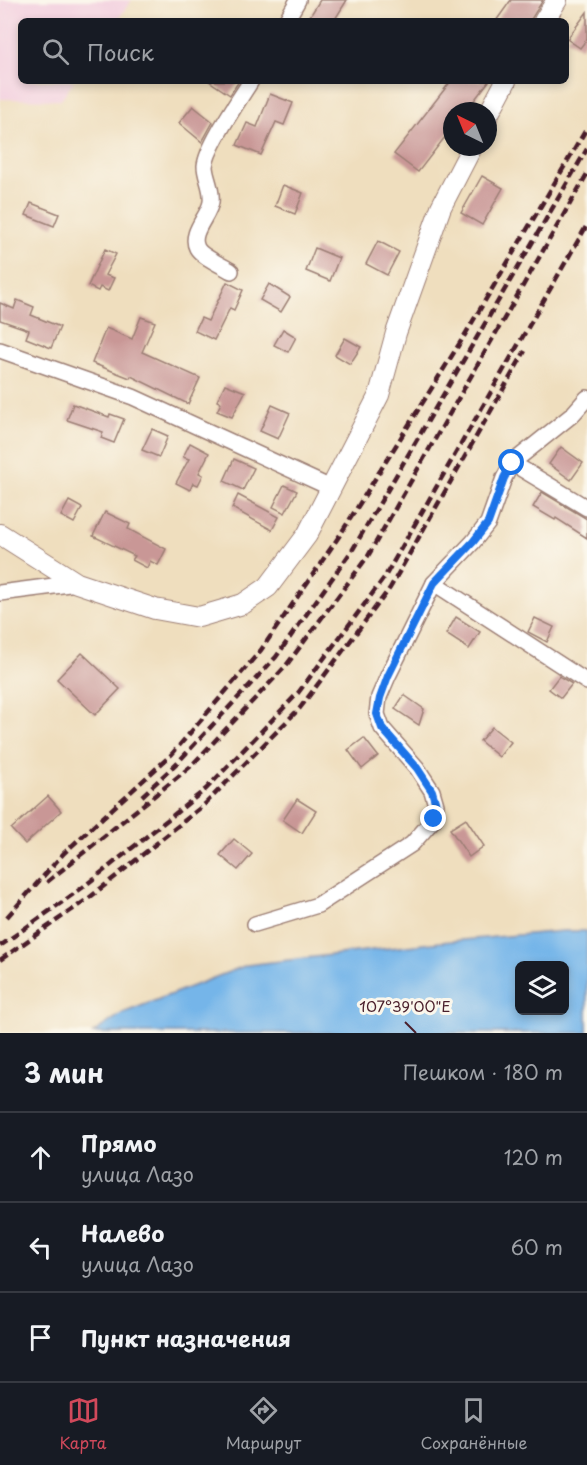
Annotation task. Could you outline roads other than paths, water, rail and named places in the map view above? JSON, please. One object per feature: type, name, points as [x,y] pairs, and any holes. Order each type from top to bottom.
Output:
[{"type":"street","points":[[288,18],[298,0]]},
{"type":"street","points":[[546,18],[556,0]]},
{"type":"street","points":[[231,271],[200,253],[194,240],[211,202],[210,183],[205,167],[209,153],[249,84]]},
{"type":"street","points":[[495,102],[504,84]]},
{"type":"street","points":[[0,534],[77,583],[155,609],[199,616],[243,604],[268,587],[306,535],[379,394],[396,333],[441,207],[467,156]]},
{"type":"street","points":[[0,350],[133,397],[331,488]]},
{"type":"street","points":[[255,924],[318,905],[412,844],[434,819],[436,805],[432,791],[417,768],[382,728],[377,714],[380,698],[388,676],[434,583],[488,523],[504,478],[512,463],[572,415],[587,398]]},
{"type":"street","points":[[512,463],[587,508]]},
{"type":"street","points":[[0,592],[77,583]]},
{"type":"street","points":[[434,583],[587,682]]},
{"type":"water","points":[[563,931],[587,931],[587,1033],[93,1033],[123,1013],[247,965],[441,942]]},
{"type":"railway","points":[[7,917],[64,853],[172,754],[261,650],[340,535],[463,338],[587,128]]},
{"type":"railway","points":[[142,796],[179,761],[276,657],[353,549],[587,149]]},
{"type":"railway","points":[[47,882],[190,767],[285,667],[368,556],[587,174]]},
{"type":"railway","points":[[0,946],[82,888],[206,789],[298,693],[384,578],[587,225]]},
{"type":"railway","points":[[0,960],[89,898],[205,804],[300,708],[390,588],[525,351]]}]
